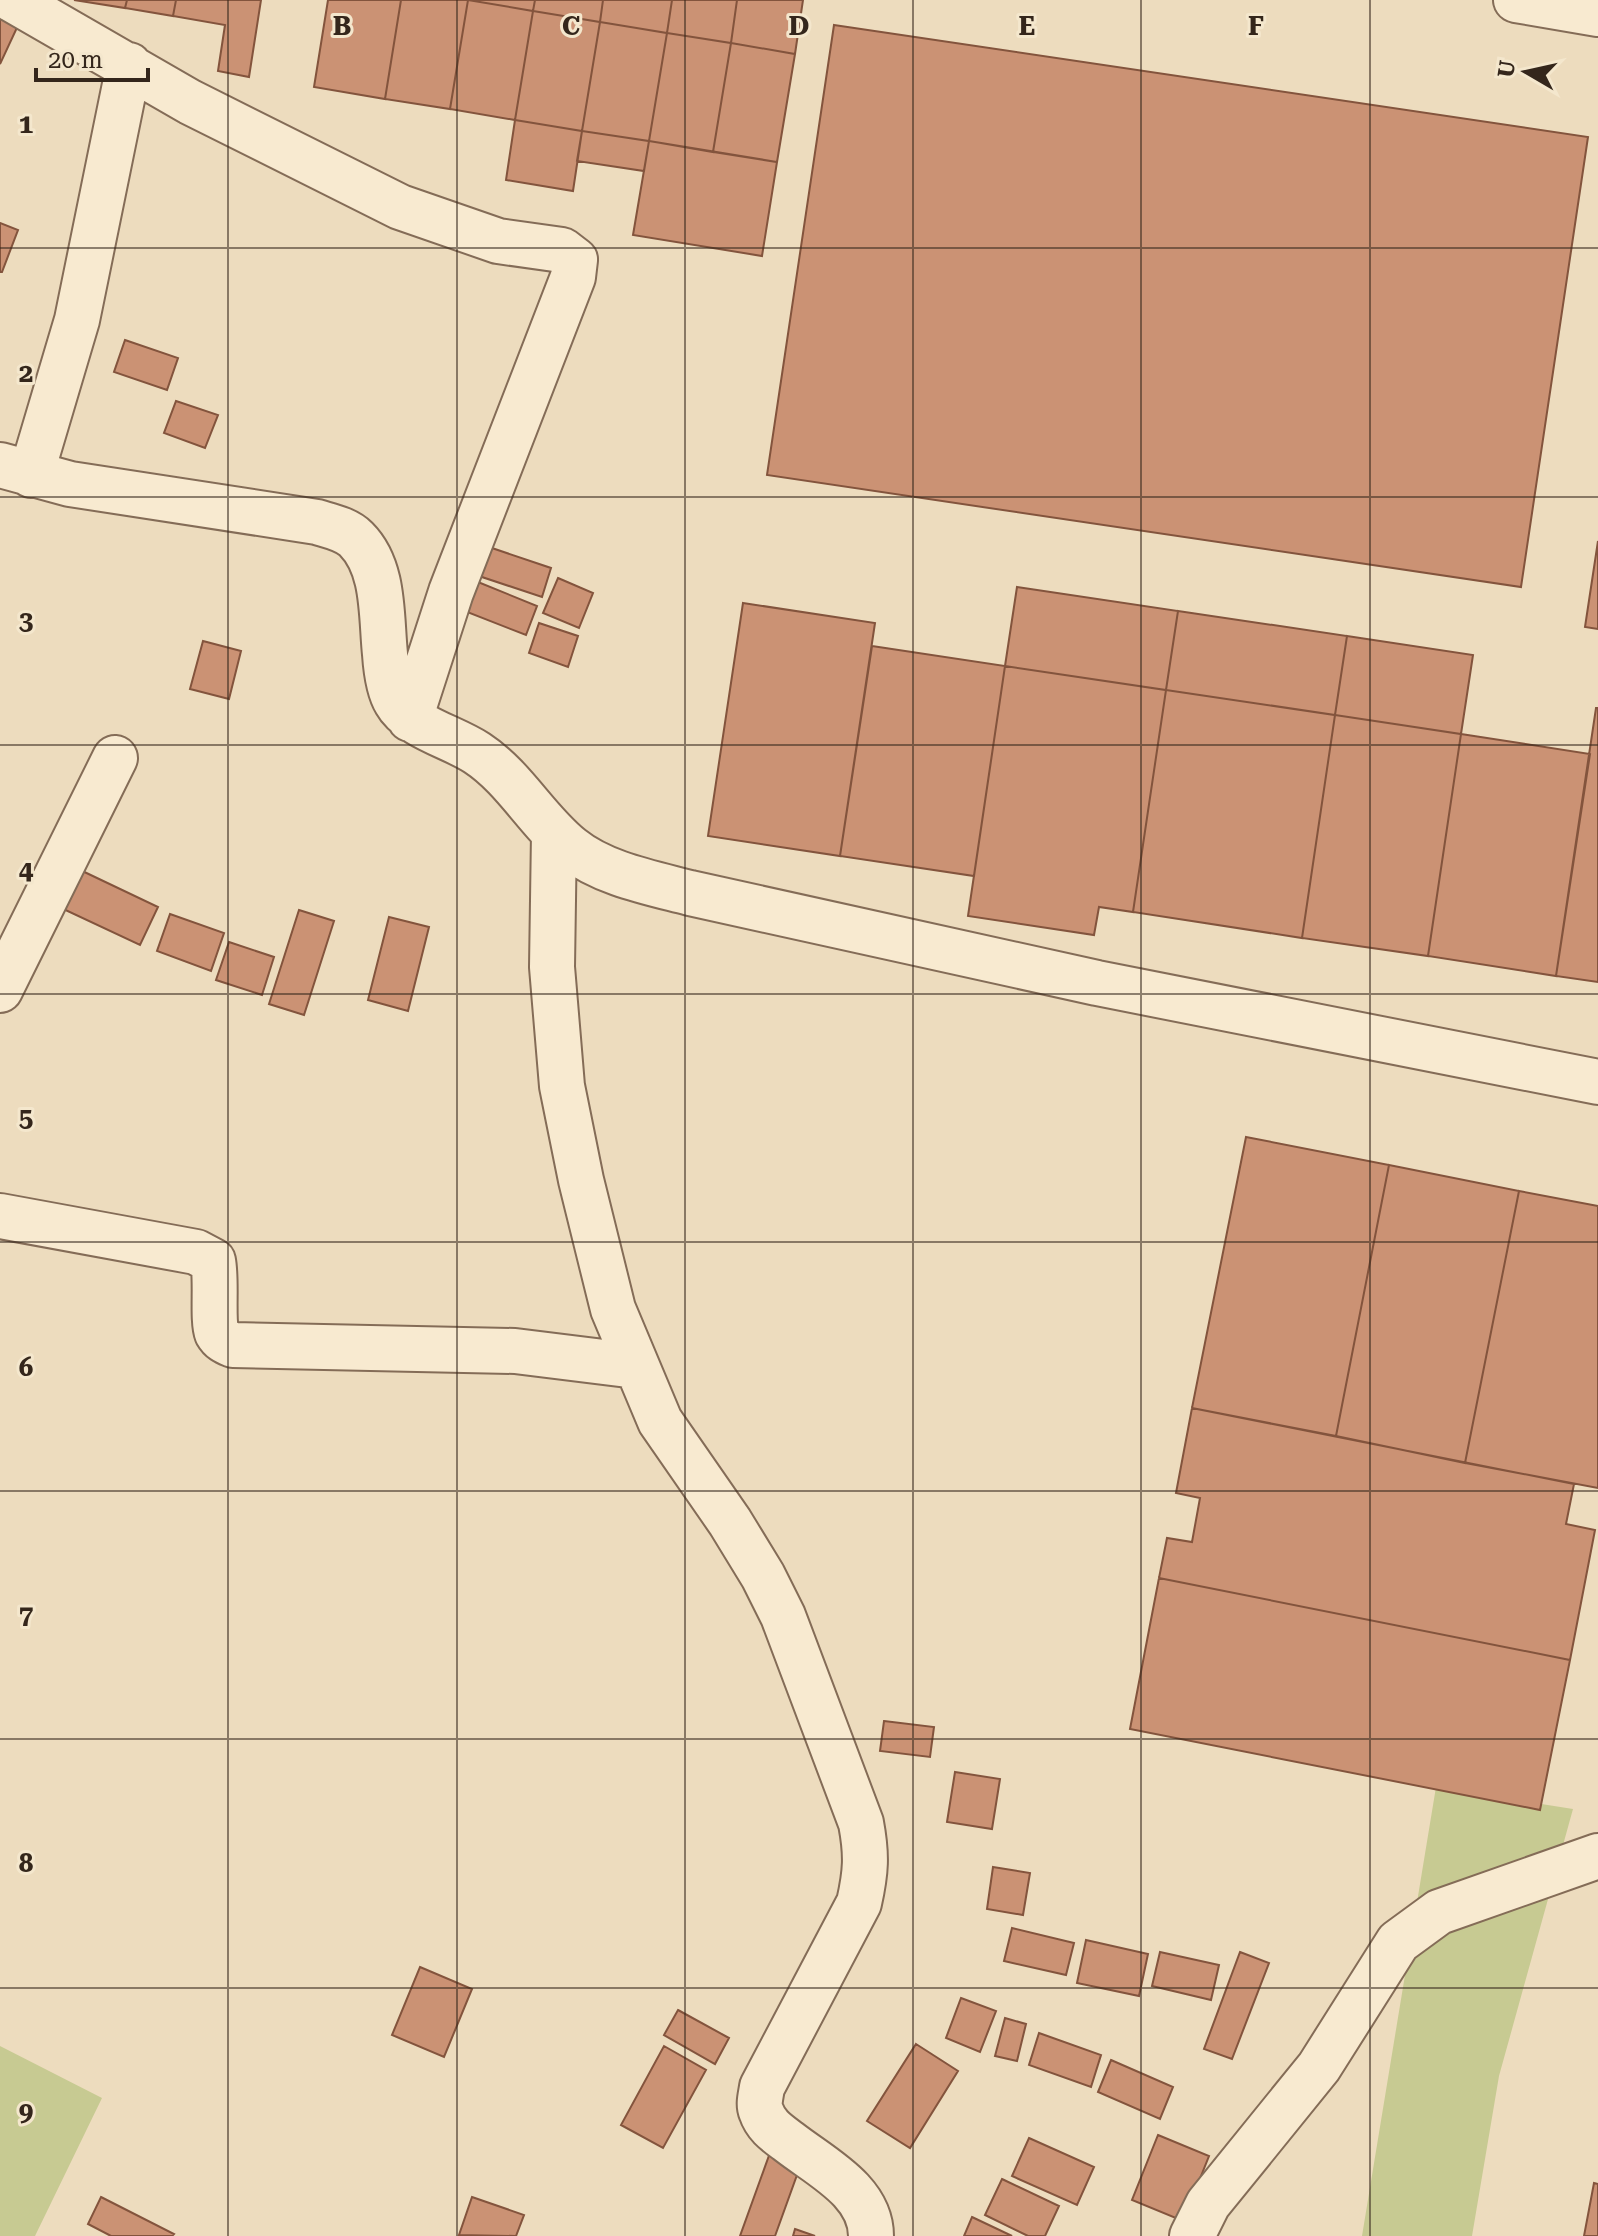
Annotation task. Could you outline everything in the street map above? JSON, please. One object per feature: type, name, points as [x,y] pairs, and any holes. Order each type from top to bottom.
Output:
[{"type":"street","points":[[13,0],[190,102],[400,207],[498,241],[562,250],[575,260],[573,277],[451,592],[410,719]]},
{"type":"street","points":[[1516,0],[1598,14]]},
{"type":"street","points":[[129,65],[77,320],[15,470],[70,484],[317,522],[355,537],[376,569],[386,671],[395,701],[410,719],[475,751],[496,767],[573,851],[603,865],[690,893],[1097,983],[1598,1082]]},
{"type":"street","points":[[0,990],[115,758]]},
{"type":"street","points":[[554,833],[552,967],[562,1086],[581,1180],[613,1309],[660,1421],[730,1522],[783,1616],[861,1823],[867,1853],[866,1875],[859,1903],[762,2087],[759,2108],[769,2126],[854,2192],[865,2208],[871,2224],[871,2236]]},
{"type":"street","points":[[0,1216],[196,1252],[213,1261],[217,1278],[216,1331],[223,1341],[233,1345],[515,1351],[636,1366]]},
{"type":"street","points":[[1192,2236],[1208,2204],[1319,2067],[1398,1942],[1439,1912],[1598,1856]]},
{"type":"green space","points":[[1436,1787],[1573,1809],[1499,2076],[1472,2236],[1362,2236]]},
{"type":"green space","points":[[0,2046],[102,2098],[35,2236],[0,2236]]},
{"type":"building","points":[[74,0],[127,0],[125,8]]},
{"type":"building","points":[[127,0],[176,0],[173,16],[125,8]]},
{"type":"building","points":[[176,0],[261,0],[249,77],[218,71],[225,25],[173,16]]},
{"type":"building","points":[[328,0],[401,0],[385,99],[314,87]]},
{"type":"building","points":[[401,0],[468,0],[450,109],[385,99]]},
{"type":"building","points":[[468,0],[535,0],[533,11]]},
{"type":"building","points":[[468,0],[533,11],[515,120],[450,109]]},
{"type":"building","points":[[535,0],[603,0],[600,22],[533,11]]},
{"type":"building","points":[[603,0],[672,0],[667,33],[600,22]]},
{"type":"building","points":[[672,0],[737,0],[731,43],[667,33]]},
{"type":"building","points":[[737,0],[803,0],[795,54],[731,43]]},
{"type":"building","points":[[0,10],[21,19],[0,64]]},
{"type":"building","points":[[533,11],[600,22],[582,131],[515,120]]},
{"type":"building","points":[[600,22],[667,33],[649,141],[582,131]]},
{"type":"building","points":[[834,25],[1588,137],[1521,587],[767,475]]},
{"type":"building","points":[[667,33],[731,43],[713,152],[649,141]]},
{"type":"building","points":[[731,43],[795,54],[777,162],[713,152]]},
{"type":"building","points":[[515,120],[582,131],[573,191],[506,180]]},
{"type":"building","points":[[582,131],[649,141],[644,171],[577,161]]},
{"type":"building","points":[[649,141],[777,162],[762,256],[633,235]]},
{"type":"building","points":[[0,223],[18,230],[2,272],[0,272]]},
{"type":"building","points":[[125,340],[178,358],[167,390],[114,372]]},
{"type":"building","points":[[176,401],[218,415],[205,448],[164,433]]},
{"type":"building","points":[[1598,541],[1598,629],[1585,627]]},
{"type":"building","points":[[486,546],[551,568],[542,597],[476,575]]},
{"type":"building","points":[[558,578],[593,593],[579,628],[543,613]]},
{"type":"building","points":[[473,580],[537,606],[526,635],[462,610]]},
{"type":"building","points":[[1017,587],[1178,611],[1166,690],[1005,666]]},
{"type":"building","points":[[743,603],[875,623],[840,856],[708,836]]},
{"type":"building","points":[[1178,611],[1347,636],[1335,715],[1166,690]]},
{"type":"building","points":[[539,623],[578,636],[568,667],[529,653]]},
{"type":"building","points":[[1347,636],[1473,655],[1461,734],[1335,715]]},
{"type":"building","points":[[203,641],[241,651],[229,699],[190,689]]},
{"type":"building","points":[[872,646],[1005,666],[974,876],[840,856]]},
{"type":"building","points":[[1005,666],[1166,690],[1133,912],[1099,907],[1094,935],[968,916]]},
{"type":"building","points":[[1166,690],[1335,715],[1302,938],[1133,912]]},
{"type":"building","points":[[1598,708],[1598,982],[1556,976]]},
{"type":"building","points":[[1335,715],[1461,734],[1428,956],[1302,938]]},
{"type":"building","points":[[1461,734],[1590,754],[1556,976],[1428,956]]},
{"type":"building","points":[[76,868],[158,907],[140,945],[59,907]]},
{"type":"building","points":[[299,910],[334,921],[304,1015],[269,1004]]},
{"type":"building","points":[[170,914],[224,933],[211,971],[157,951]]},
{"type":"building","points":[[389,917],[429,927],[408,1011],[368,1000]]},
{"type":"building","points":[[229,942],[274,957],[262,995],[216,980]]},
{"type":"building","points":[[1246,1137],[1389,1165],[1336,1436],[1192,1408]]},
{"type":"building","points":[[1389,1165],[1519,1191],[1465,1463],[1336,1436]]},
{"type":"building","points":[[1519,1191],[1598,1206],[1598,1488],[1465,1463]]},
{"type":"building","points":[[1192,1408],[1574,1484],[1566,1524],[1595,1530],[1570,1660],[1159,1578],[1167,1538],[1192,1542],[1200,1498],[1176,1493]]},
{"type":"building","points":[[1159,1578],[1570,1660],[1540,1810],[1130,1729]]},
{"type":"building","points":[[884,1721],[934,1727],[930,1757],[880,1751]]},
{"type":"building","points":[[955,1772],[1000,1779],[992,1829],[947,1822]]},
{"type":"building","points":[[993,1867],[1030,1873],[1023,1915],[987,1909]]},
{"type":"building","points":[[1012,1928],[1074,1943],[1066,1975],[1004,1961]]},
{"type":"building","points":[[1086,1940],[1148,1954],[1139,1996],[1077,1983]]},
{"type":"building","points":[[1160,1952],[1219,1965],[1211,2000],[1152,1986]]},
{"type":"building","points":[[1240,1952],[1269,1963],[1232,2059],[1204,2049]]},
{"type":"building","points":[[420,1967],[472,1989],[444,2057],[392,2035]]},
{"type":"building","points":[[961,1998],[996,2011],[980,2052],[946,2038]]},
{"type":"building","points":[[678,2010],[729,2038],[715,2064],[664,2035]]},
{"type":"building","points":[[1005,2018],[1026,2024],[1017,2061],[995,2056]]},
{"type":"building","points":[[1039,2033],[1101,2055],[1091,2087],[1029,2065]]},
{"type":"building","points":[[916,2044],[958,2071],[910,2148],[867,2121]]},
{"type":"building","points":[[664,2046],[706,2070],[663,2148],[621,2125]]},
{"type":"building","points":[[1111,2060],[1173,2087],[1160,2119],[1098,2092]]},
{"type":"building","points":[[1158,2135],[1209,2156],[1183,2221],[1132,2200]]},
{"type":"building","points":[[1029,2138],[1094,2167],[1077,2205],[1012,2176]]},
{"type":"building","points":[[771,2150],[802,2161],[775,2236],[740,2236]]},
{"type":"building","points":[[1002,2179],[1059,2206],[1045,2236],[1028,2236],[985,2215]]},
{"type":"building","points":[[1594,2183],[1598,2184],[1598,2236],[1584,2236]]},
{"type":"building","points":[[101,2197],[174,2234],[111,2236],[88,2224]]},
{"type":"building","points":[[472,2197],[524,2215],[516,2236],[459,2235]]},
{"type":"building","points":[[972,2217],[1012,2236],[964,2236]]},
{"type":"building","points":[[795,2229],[815,2236],[793,2236]]}]
